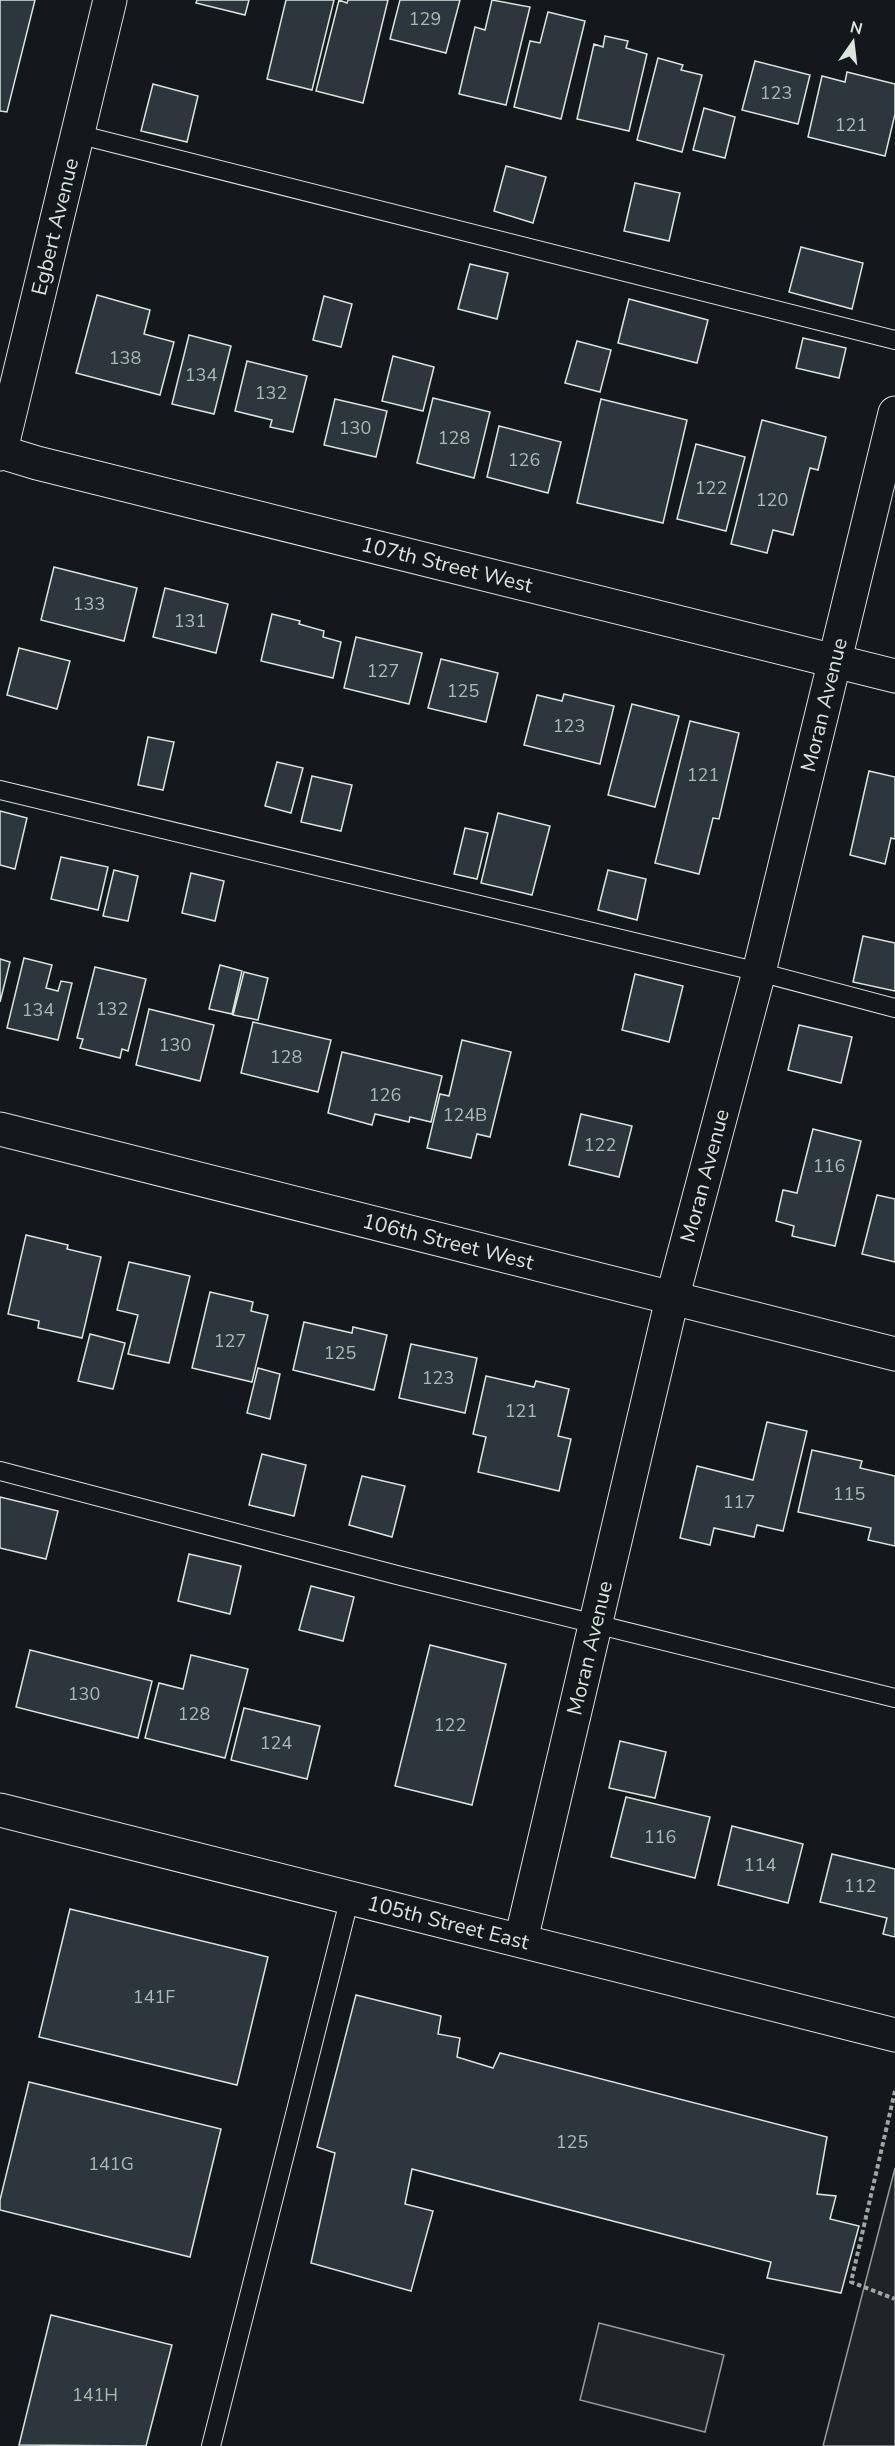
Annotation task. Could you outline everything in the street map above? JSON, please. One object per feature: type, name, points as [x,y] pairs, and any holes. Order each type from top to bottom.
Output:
[{"type":"street","name":"Egbert Avenue","points":[[0,453],[110,0]]},
{"type":"street","name":"Moran Avenue","points":[[521,1940],[672,1299],[759,972],[895,413]]},
{"type":"street","name":"107th Street West","points":[[0,453],[895,676]]},
{"type":"street","name":"106th Street West","points":[[0,1128],[895,1354]]},
{"type":"street","name":"105th Street East","points":[[0,1810],[895,2035]]},
{"type":"lane","points":[[77,134],[895,340]]},
{"type":"lane","points":[[0,790],[759,972],[895,1008]]},
{"type":"lane","points":[[0,1472],[397,1575],[595,1622],[895,1698]]},
{"type":"lane","points":[[211,2446],[350,1897]]},
{"type":"path","points":[[895,2091],[851,2282],[895,2299]]},
{"type":"shaded area","points":[[895,2168],[895,2446],[823,2446]]},
{"type":"shaded area","points":[[599,2323],[724,2355],[705,2432],[580,2400]]},
{"type":"building","points":[[0,0],[35,0],[7,112],[0,111]]},
{"type":"building","points":[[197,0],[249,0],[245,15],[196,3]]},
{"type":"building","points":[[286,0],[334,0],[312,90],[267,79]]},
{"type":"building","points":[[339,0],[347,3],[348,0],[388,0],[363,103],[316,91]]},
{"type":"building","points":[[400,0],[460,0],[446,53],[390,39]]},
{"type":"building","points":[[492,0],[530,7],[506,105],[459,94],[475,27],[485,30]]},
{"type":"building","points":[[548,12],[585,21],[561,119],[514,107],[530,41],[540,43]]},
{"type":"building","points":[[605,36],[628,41],[626,48],[647,54],[629,131],[577,119],[594,44],[603,47]]},
{"type":"building","points":[[658,58],[683,65],[681,70],[702,75],[682,152],[637,140]]},
{"type":"building","points":[[755,61],[810,75],[798,124],[742,110]]},
{"type":"building","points":[[847,72],[895,84],[895,114],[885,156],[808,137],[822,76],[845,82]]},
{"type":"building","points":[[153,84],[198,96],[187,142],[141,131]]},
{"type":"building","points":[[704,108],[735,117],[725,158],[693,150]]},
{"type":"building","points":[[506,166],[546,177],[533,223],[494,211]]},
{"type":"building","points":[[635,183],[680,193],[669,241],[624,231]]},
{"type":"building","points":[[801,247],[863,263],[852,309],[789,292]]},
{"type":"building","points":[[470,264],[508,273],[497,319],[458,309]]},
{"type":"building","points":[[97,295],[150,310],[144,334],[174,342],[160,395],[76,373]]},
{"type":"building","points":[[324,296],[352,304],[341,347],[313,340]]},
{"type":"building","points":[[629,299],[708,320],[697,363],[618,343]]},
{"type":"building","points":[[189,335],[231,346],[214,414],[172,404]]},
{"type":"building","points":[[803,338],[846,348],[839,378],[796,368]]},
{"type":"building","points":[[577,341],[611,350],[600,392],[565,383]]},
{"type":"building","points":[[393,356],[434,367],[423,411],[382,401]]},
{"type":"building","points":[[247,361],[307,376],[293,432],[270,427],[272,420],[235,411]]},
{"type":"building","points":[[433,398],[490,412],[474,478],[417,463]]},
{"type":"building","points":[[335,399],[387,411],[376,457],[324,445]]},
{"type":"building","points":[[601,399],[687,420],[663,523],[577,503]]},
{"type":"building","points":[[762,420],[826,437],[818,470],[810,468],[793,535],[773,530],[767,553],[731,544]]},
{"type":"building","points":[[499,426],[561,442],[548,493],[487,477]]},
{"type":"building","points":[[696,444],[745,457],[726,531],[677,519]]},
{"type":"building","points":[[54,567],[137,588],[124,641],[41,620]]},
{"type":"building","points":[[165,588],[228,604],[216,653],[153,637]]},
{"type":"building","points":[[272,614],[300,621],[299,624],[324,631],[323,637],[341,642],[333,678],[261,661]]},
{"type":"building","points":[[356,637],[422,653],[409,704],[344,688]]},
{"type":"building","points":[[19,648],[70,661],[57,709],[7,695]]},
{"type":"building","points":[[441,659],[498,673],[486,722],[428,708]]},
{"type":"building","points":[[564,694],[614,706],[600,764],[524,745],[537,695],[562,701]]},
{"type":"building","points":[[632,704],[679,716],[655,807],[608,795]]},
{"type":"building","points":[[690,721],[739,733],[719,819],[713,818],[699,874],[655,863]]},
{"type":"building","points":[[148,737],[174,742],[163,790],[138,785]]},
{"type":"building","points":[[277,762],[303,768],[291,813],[265,806]]},
{"type":"building","points":[[869,771],[895,777],[895,839],[891,838],[885,864],[850,855]]},
{"type":"building","points":[[312,776],[352,785],[341,831],[301,822]]},
{"type":"building","points":[[0,811],[27,818],[15,869],[0,865]]},
{"type":"building","points":[[498,813],[550,826],[532,895],[481,883]]},
{"type":"building","points":[[465,828],[488,833],[477,879],[454,874]]},
{"type":"building","points":[[61,857],[108,867],[98,910],[51,899]]},
{"type":"building","points":[[114,870],[138,876],[128,921],[103,916]]},
{"type":"building","points":[[608,870],[646,879],[637,920],[598,910]]},
{"type":"building","points":[[191,873],[224,881],[215,921],[182,913]]},
{"type":"building","points":[[863,936],[895,943],[895,991],[853,982]]},
{"type":"building","points":[[24,958],[52,965],[46,988],[58,991],[61,981],[72,983],[58,1040],[7,1028]]},
{"type":"building","points":[[0,959],[10,962],[0,1002]]},
{"type":"building","points":[[220,965],[242,971],[232,1014],[209,1009]]},
{"type":"building","points":[[95,967],[146,979],[128,1051],[122,1049],[120,1058],[80,1048],[83,1039],[77,1038]]},
{"type":"building","points":[[244,972],[268,978],[258,1020],[233,1015]]},
{"type":"building","points":[[635,974],[683,986],[669,1042],[622,1030]]},
{"type":"building","points":[[149,1009],[214,1025],[200,1081],[136,1065]]},
{"type":"building","points":[[253,1022],[331,1040],[318,1092],[241,1073]]},
{"type":"building","points":[[799,1025],[852,1037],[841,1083],[788,1070]]},
{"type":"building","points":[[462,1040],[511,1052],[490,1137],[477,1134],[471,1158],[427,1148],[440,1094],[449,1096]]},
{"type":"building","points":[[342,1052],[442,1076],[431,1122],[410,1117],[409,1122],[375,1114],[372,1125],[328,1113]]},
{"type":"building","points":[[581,1114],[632,1126],[619,1177],[569,1165]]},
{"type":"building","points":[[813,1129],[861,1141],[835,1246],[792,1236],[794,1226],[776,1221],[783,1190],[797,1193]]},
{"type":"building","points":[[877,1195],[895,1199],[895,1262],[862,1254]]},
{"type":"building","points":[[26,1235],[68,1245],[67,1249],[101,1257],[82,1338],[38,1328],[39,1321],[8,1314]]},
{"type":"building","points":[[129,1262],[190,1276],[169,1363],[128,1354],[138,1315],[117,1310]]},
{"type":"building","points":[[210,1292],[253,1302],[251,1311],[268,1315],[252,1382],[192,1368]]},
{"type":"building","points":[[304,1322],[352,1333],[353,1327],[387,1335],[374,1390],[293,1370]]},
{"type":"building","points":[[90,1334],[125,1343],[113,1389],[78,1381]]},
{"type":"building","points":[[411,1344],[477,1358],[465,1413],[399,1398]]},
{"type":"building","points":[[258,1368],[280,1374],[270,1419],[247,1413]]},
{"type":"building","points":[[486,1376],[534,1387],[536,1381],[569,1389],[558,1436],[571,1439],[559,1491],[478,1472],[486,1437],[473,1434]]},
{"type":"building","points":[[767,1422],[807,1431],[783,1531],[757,1525],[754,1537],[714,1528],[710,1545],[680,1538],[697,1466],[753,1480]]},
{"type":"building","points":[[812,1450],[862,1461],[860,1468],[895,1476],[895,1546],[868,1540],[871,1528],[798,1512]]},
{"type":"building","points":[[262,1454],[306,1465],[294,1516],[249,1505]]},
{"type":"building","points":[[362,1476],[405,1486],[392,1537],[349,1525]]},
{"type":"building","points":[[0,1497],[58,1511],[46,1559],[0,1548]]},
{"type":"building","points":[[189,1554],[241,1566],[230,1614],[178,1601]]},
{"type":"building","points":[[311,1586],[354,1597],[343,1641],[299,1630]]},
{"type":"building","points":[[430,1645],[506,1664],[472,1805],[395,1786]]},
{"type":"building","points":[[30,1650],[152,1681],[138,1738],[16,1707]]},
{"type":"building","points":[[191,1655],[248,1669],[225,1758],[145,1738],[159,1683],[183,1689]]},
{"type":"building","points":[[244,1708],[320,1726],[307,1779],[231,1760]]},
{"type":"building","points":[[620,1741],[666,1752],[655,1798],[609,1788]]},
{"type":"building","points":[[626,1797],[710,1817],[695,1878],[611,1857]]},
{"type":"building","points":[[732,1826],[803,1844],[788,1903],[718,1885]]},
{"type":"building","points":[[832,1854],[895,1869],[895,1937],[883,1934],[887,1918],[820,1902]]},
{"type":"building","points":[[70,1909],[268,1957],[237,2085],[39,2037]]},
{"type":"building","points":[[356,1995],[441,2016],[438,2034],[460,2038],[457,2057],[493,2068],[500,2053],[827,2137],[817,2194],[836,2196],[830,2219],[859,2226],[841,2293],[767,2278],[771,2262],[412,2169],[405,2204],[433,2211],[411,2291],[311,2263],[335,2153],[317,2147]]},
{"type":"building","points":[[29,2082],[221,2129],[190,2257],[0,2210],[0,2200]]},
{"type":"building","points":[[51,2315],[172,2345],[146,2446],[19,2445]]}]
